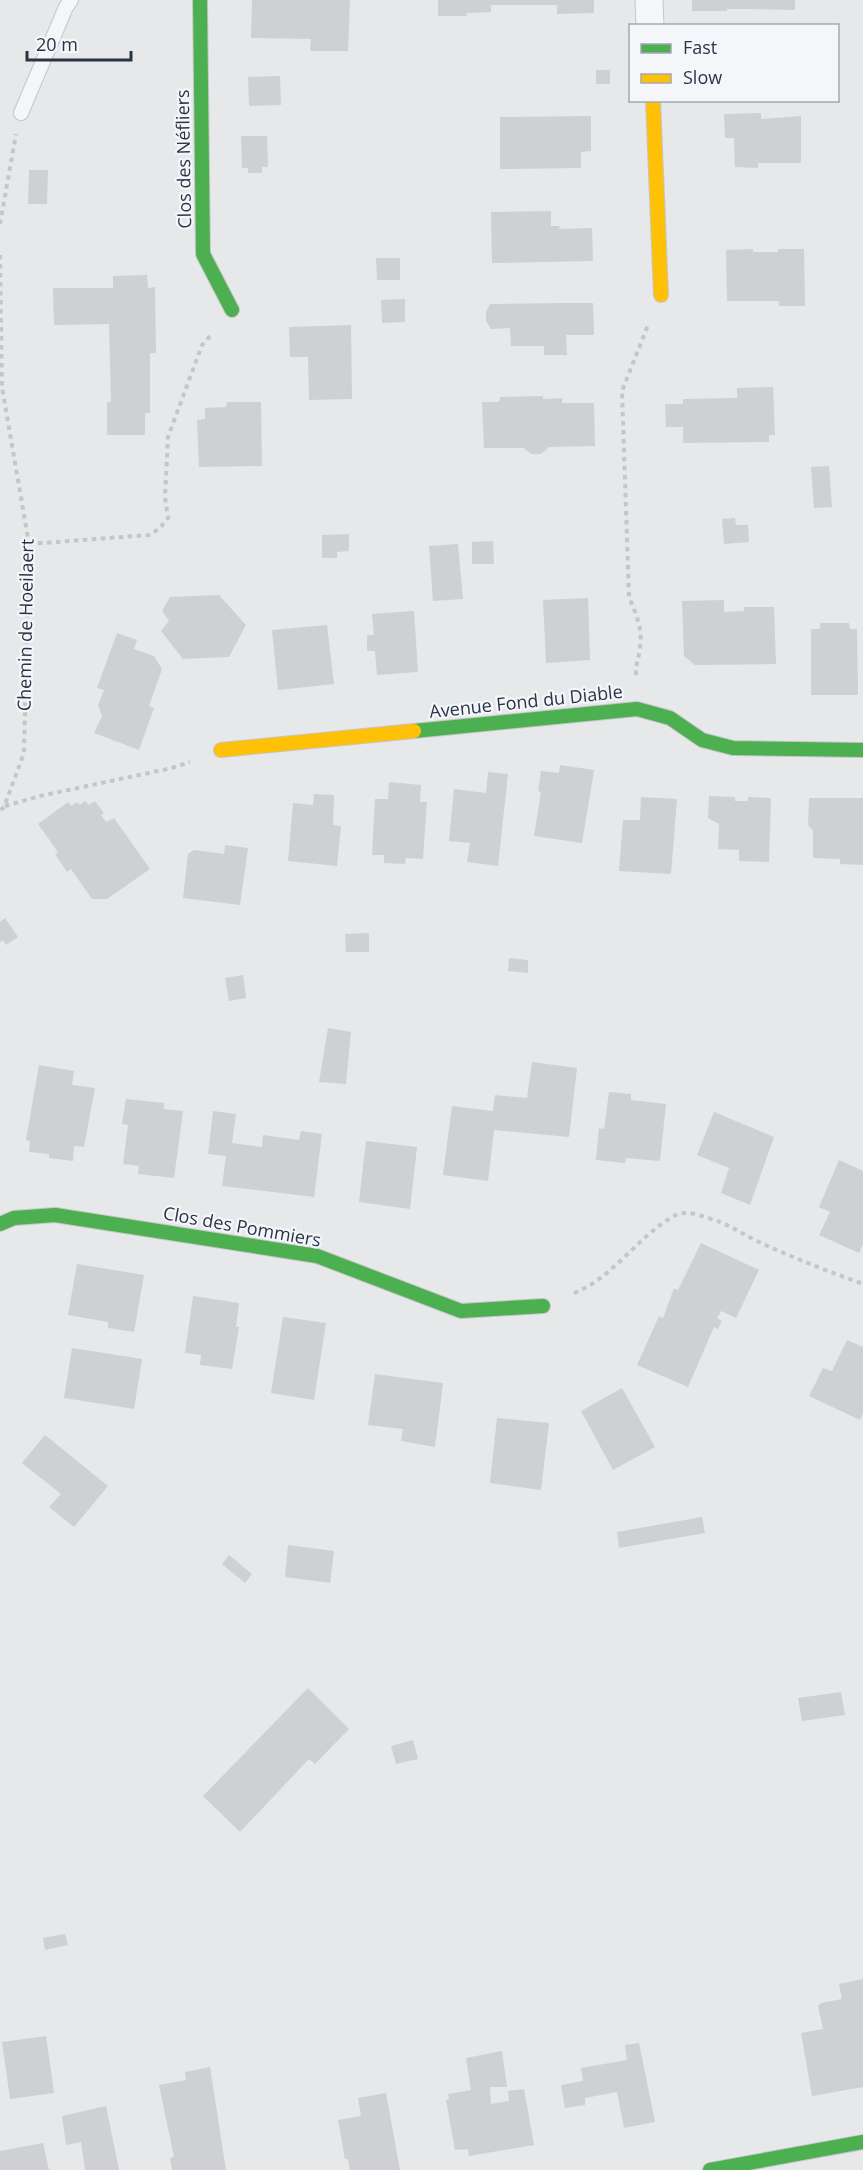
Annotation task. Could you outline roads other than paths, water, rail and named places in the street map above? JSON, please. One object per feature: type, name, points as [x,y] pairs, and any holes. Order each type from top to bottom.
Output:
[{"type":"street","name":"Clos des Néfliers","points":[[200,0],[203,254],[232,310]]},
{"type":"street","points":[[649,0],[650,24]]},
{"type":"street","points":[[653,102],[660,295]]},
{"type":"street","name":"Avenue Fond du Diable","points":[[221,750],[637,709],[670,718],[702,740],[733,748],[863,750]]},
{"type":"street","name":"Clos des Pommiers","points":[[0,1224],[14,1218],[55,1215],[317,1256],[461,1311],[543,1306]]},
{"type":"street","points":[[710,2170],[863,2142]]},
{"type":"lane","points":[[21,113],[71,0]]}]
